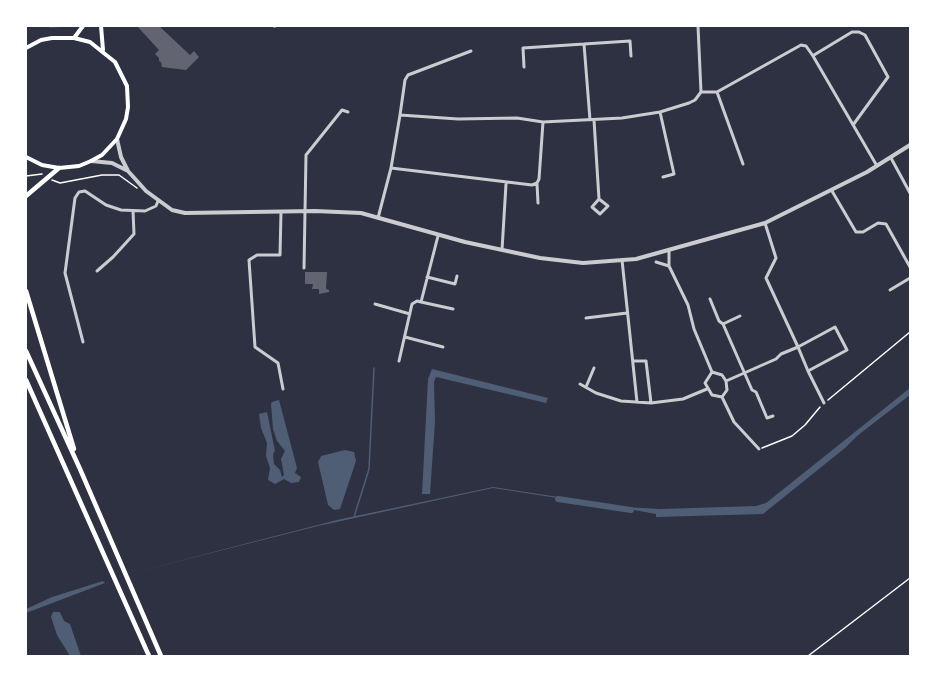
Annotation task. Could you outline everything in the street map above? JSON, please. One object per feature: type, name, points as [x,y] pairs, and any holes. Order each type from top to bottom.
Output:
[{"type":"highway","points":[[26,196],[59,168]]},
{"type":"highway","points":[[26,291],[80,469]]},
{"type":"highway","points":[[26,351],[162,657]]},
{"type":"highway","points":[[26,380],[149,657]]},
{"type":"main road","points":[[74,38],[83,26]]},
{"type":"main road","points":[[101,26],[103,51]]},
{"type":"main road","points":[[26,157],[42,165],[59,168],[91,162],[117,140],[126,119],[128,107],[127,86],[115,62],[90,42],[74,38],[45,39],[27,46]]},
{"type":"street","points":[[400,115],[458,119],[517,118],[543,123],[622,118],[660,112],[689,103],[695,100],[701,92],[698,26]]},
{"type":"street","points":[[813,56],[852,32],[865,35],[888,77],[885,85],[853,125]]},
{"type":"street","points":[[524,67],[523,48],[630,41],[631,56]]},
{"type":"street","points":[[584,44],[599,199],[608,206],[600,214],[591,207],[599,199]]},
{"type":"street","points":[[701,92],[717,92],[799,46],[806,46],[877,166]]},
{"type":"street","points":[[378,218],[391,168],[405,80],[408,75],[471,51]]},
{"type":"street","points":[[717,92],[743,164]]},
{"type":"street","points":[[304,268],[306,155],[342,110],[348,112]]},
{"type":"street","points":[[660,112],[674,174],[663,177]]},
{"type":"street","points":[[538,203],[537,183],[543,123]]},
{"type":"street","points":[[117,140],[121,157],[128,171]]},
{"type":"street","points":[[91,162],[112,163],[128,171],[158,201],[172,210],[186,213],[346,212],[502,250],[583,263],[622,260],[669,250],[765,222],[832,190],[910,145]]},
{"type":"street","points":[[891,158],[910,194]]},
{"type":"street","points":[[391,168],[506,183],[532,185],[537,183]]},
{"type":"street","points":[[502,250],[506,183]]},
{"type":"street","points":[[832,190],[856,231],[863,232],[878,223],[886,224],[910,267]]},
{"type":"street","points":[[83,342],[65,273],[75,198],[80,192],[85,191],[106,205],[121,210],[145,212],[156,206],[158,201]]},
{"type":"street","points":[[97,271],[134,234],[133,211]]},
{"type":"street","points":[[281,212],[280,255],[257,255],[249,260],[255,347],[278,363],[283,388]]},
{"type":"street","points":[[765,222],[776,258],[766,278],[824,403]]},
{"type":"street","points":[[421,302],[438,236]]},
{"type":"street","points":[[669,250],[669,266],[688,305],[694,329],[712,372]]},
{"type":"street","points":[[622,260],[637,402]]},
{"type":"street","points":[[656,262],[669,266]]},
{"type":"street","points":[[427,277],[455,284],[457,276]]},
{"type":"street","points":[[890,290],[910,278]]},
{"type":"street","points":[[710,299],[767,418],[773,416]]},
{"type":"street","points":[[399,361],[412,304],[421,302],[453,309]]},
{"type":"street","points":[[375,304],[410,314]]},
{"type":"street","points":[[586,318],[627,313]]},
{"type":"street","points":[[723,324],[740,316]]},
{"type":"street","points":[[726,381],[776,360],[781,354],[835,327],[847,350],[808,370]]},
{"type":"street","points":[[405,338],[443,347]]},
{"type":"street","points":[[633,361],[646,361],[651,403]]},
{"type":"street","points":[[586,387],[594,368]]},
{"type":"street","points":[[712,372],[722,375],[726,381],[727,390],[722,397]]},
{"type":"street","points":[[712,372],[706,379],[707,389],[712,395],[722,397]]},
{"type":"street","points":[[580,384],[621,401],[651,403],[683,399],[707,389]]},
{"type":"street","points":[[722,397],[734,422],[759,449]]},
{"type":"path","points":[[26,176],[41,174],[60,183],[102,175],[119,175],[136,188],[141,184]]},
{"type":"path","points":[[759,449],[769,447],[792,436],[824,403],[910,332]]},
{"type":"path","points":[[808,657],[910,578]]},
{"type":"water","points":[[432,369],[548,398],[546,403],[436,377],[430,494],[422,494],[428,379]]},
{"type":"water","points":[[910,388],[910,395],[763,514],[656,517],[656,514],[634,510],[493,488],[318,526],[136,572],[337,520],[493,487],[624,507],[660,509],[756,506],[766,503]]},
{"type":"water","points":[[279,400],[297,468],[295,473],[301,477],[299,482],[291,483],[284,479],[275,484],[268,480],[270,468],[266,456],[267,443],[259,414],[267,412],[275,451],[274,464],[280,470],[282,477],[284,475],[281,459],[285,451],[277,441],[273,429],[271,404]]},
{"type":"water","points":[[345,450],[354,452],[356,461],[340,509],[334,510],[328,505],[318,462],[321,456]]},
{"type":"water","points":[[103,581],[105,583],[26,613],[26,609],[52,597]]},
{"type":"water","points":[[53,612],[60,612],[64,621],[70,624],[81,656],[70,656],[57,635],[51,617]]},
{"type":"building","points":[[137,26],[159,26],[190,55],[194,51],[199,57],[186,70],[162,67],[155,54],[159,50]]},
{"type":"building","points":[[305,272],[327,272],[326,289],[329,292],[319,294],[319,289],[312,289],[313,284],[305,284]]},
{"type":"waterway","points":[[50,27],[66,26]]},
{"type":"waterway","points":[[354,517],[369,469],[374,368]]},
{"type":"waterway","points":[[558,499],[631,510]]}]
